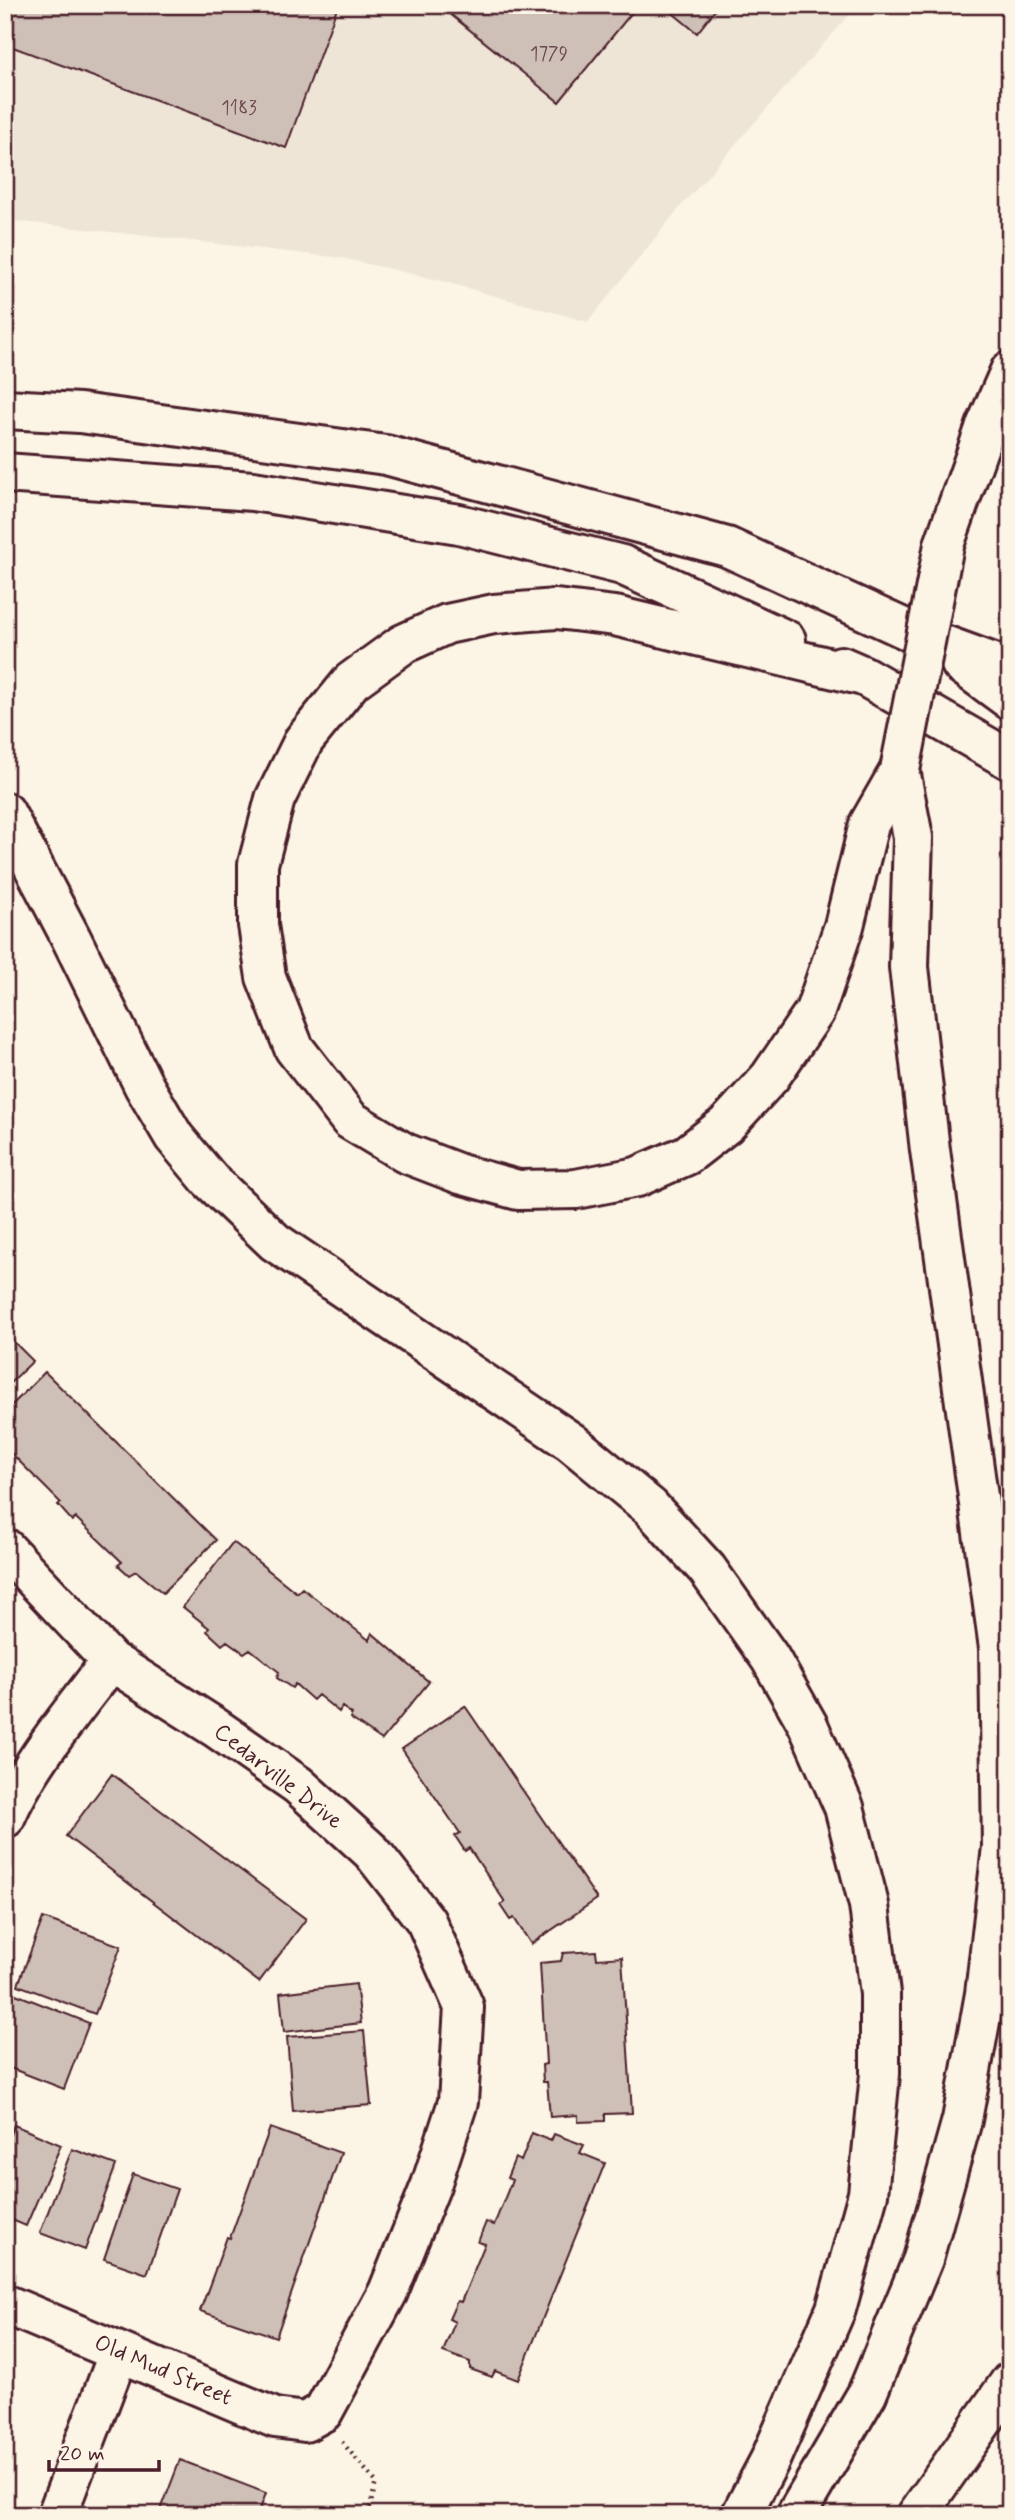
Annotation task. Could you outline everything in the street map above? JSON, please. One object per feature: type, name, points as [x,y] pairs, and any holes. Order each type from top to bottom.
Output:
[{"type":"main road","points":[[864,676],[615,616],[556,608],[494,614],[447,624],[403,644],[352,681],[304,740],[275,799],[258,864],[258,925],[267,977],[294,1048],[350,1120],[405,1153],[460,1174],[518,1190],[576,1189],[637,1177],[687,1156],[727,1124],[770,1077],[815,1011],[844,926],[869,824],[900,770],[944,545],[986,426],[1010,371]]},
{"type":"main road","points":[[5,410],[80,413],[386,455],[727,547],[925,638],[1010,669]]},
{"type":"main road","points":[[5,473],[253,491],[459,524],[622,565],[864,676],[1010,760]]},
{"type":"main road","points":[[925,638],[1010,701]]},
{"type":"main road","points":[[796,2515],[867,2394],[923,2259],[962,2120],[985,1994],[1002,1847],[999,1648],[930,1150],[911,980],[913,837],[900,770]]},
{"type":"main road","points":[[5,813],[144,1086],[173,1137],[210,1180],[275,1241],[571,1442],[650,1507],[707,1569],[770,1658],[813,1736],[844,1807],[869,1905],[880,1994],[880,2074],[868,2194],[836,2309],[770,2460],[741,2515]]},
{"type":"main road","name":"Cedarville Drive","points":[[5,1548],[111,1661],[216,1728],[298,1785],[372,1852],[426,1921],[464,2007],[458,2102],[431,2185],[388,2292],[314,2417]]},
{"type":"main road","points":[[5,1818],[49,1746],[111,1661]]},
{"type":"main road","name":"Old Mud Street","points":[[5,2304],[275,2418],[314,2417]]},
{"type":"main road","points":[[57,2515],[119,2352]]},
{"type":"main road","points":[[917,2515],[1010,2382]]},
{"type":"path","points":[[314,2417],[342,2442],[376,2482],[368,2515]]},
{"type":"shaded area","points":[[5,5],[858,5],[676,212],[588,322],[438,280],[341,258],[5,220]]},
{"type":"building","points":[[5,5],[338,5],[286,148],[13,47],[5,68]]},
{"type":"building","points":[[439,5],[638,5],[559,102]]},
{"type":"building","points":[[663,5],[719,5],[697,33]]},
{"type":"building","points":[[5,1333],[33,1361],[5,1388]]},
{"type":"building","points":[[45,1372],[216,1540],[163,1593],[136,1571],[129,1575],[118,1565],[122,1562],[76,1518],[72,1521],[58,1505],[61,1503],[5,1447],[5,1412]]},
{"type":"building","points":[[233,1542],[297,1593],[302,1588],[369,1640],[372,1633],[429,1682],[382,1740],[350,1718],[352,1714],[342,1707],[339,1712],[318,1695],[313,1700],[295,1684],[292,1688],[277,1678],[279,1672],[250,1649],[244,1653],[227,1641],[222,1645],[207,1631],[209,1628],[183,1607]]},
{"type":"building","points":[[5,1672],[15,1679],[5,1691]]},
{"type":"building","points":[[465,1706],[597,1899],[531,1944],[514,1918],[510,1920],[500,1905],[505,1902],[469,1848],[465,1851],[455,1836],[460,1833],[402,1749]]},
{"type":"building","points":[[112,1774],[306,1919],[259,1982],[66,1836]]},
{"type":"building","points":[[43,1918],[121,1946],[95,2014],[18,1985]]},
{"type":"building","points":[[596,1951],[597,1959],[622,1957],[632,2113],[605,2114],[605,2121],[578,2122],[578,2115],[550,2117],[547,2082],[543,2082],[542,2065],[546,2064],[540,1963],[561,1961],[563,1953]]},
{"type":"building","points":[[356,1984],[361,2023],[284,2032],[280,1993]]},
{"type":"building","points":[[13,1993],[89,2023],[64,2089],[5,2066],[5,2014]]},
{"type":"building","points":[[364,2031],[371,2105],[293,2111],[287,2037]]},
{"type":"building","points":[[14,2125],[61,2145],[26,2226],[5,2217],[5,2146]]},
{"type":"building","points":[[270,2128],[341,2153],[276,2337],[200,2311]]},
{"type":"building","points":[[532,2133],[551,2141],[554,2134],[584,2145],[580,2153],[605,2163],[518,2380],[495,2371],[492,2377],[470,2369],[470,2362],[443,2352],[455,2322],[449,2319],[457,2301],[461,2302],[485,2244],[478,2242],[486,2222],[494,2225],[512,2180],[507,2178],[515,2158],[521,2161]]},
{"type":"building","points":[[72,2149],[116,2165],[85,2250],[40,2233]]},
{"type":"building","points":[[133,2174],[177,2189],[147,2274],[104,2259]]},
{"type":"building","points":[[5,2407],[8,2408],[6,2414],[12,2420],[5,2436]]},
{"type":"building","points":[[180,2460],[266,2493],[258,2515],[159,2515]]}]
